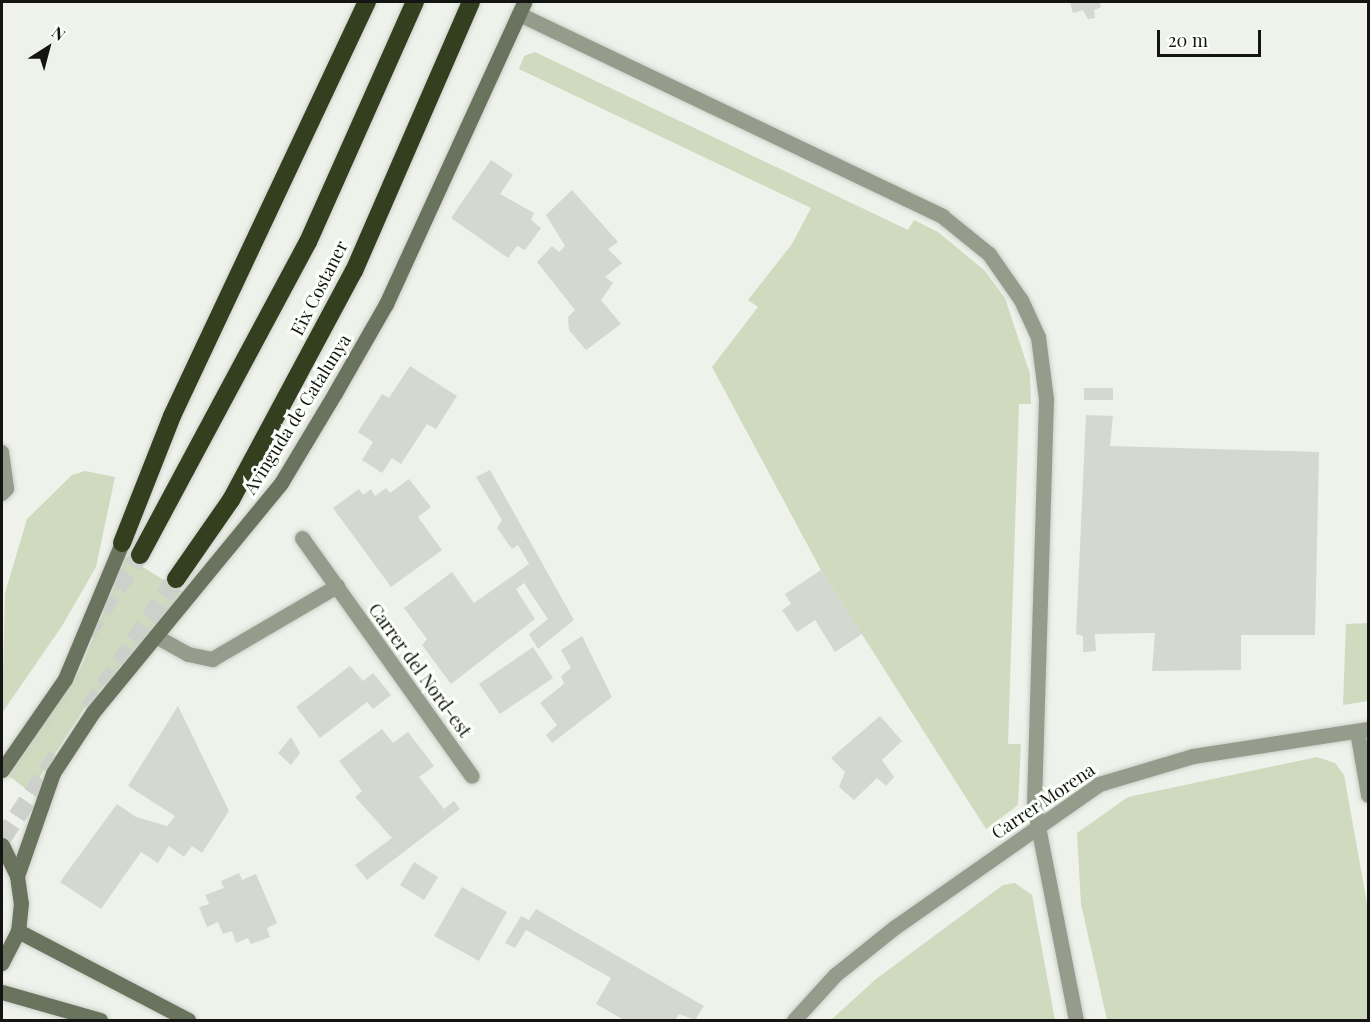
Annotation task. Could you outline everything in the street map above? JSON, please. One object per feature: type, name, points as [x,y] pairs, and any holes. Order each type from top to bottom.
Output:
[{"type":"highway","points":[[122,543],[168,426],[367,2]]},
{"type":"highway","name":"Eix Costaner","points":[[140,555],[308,242],[415,2]]},
{"type":"highway","name":"Eix Costaner","points":[[176,579],[231,500],[354,271],[471,2]]},
{"type":"main road","name":"Avinguda de Catalunya","points":[[17,876],[53,773],[93,712],[159,638],[281,483],[335,393],[386,303],[521,8]]},
{"type":"main road","points":[[2,770],[65,679],[122,543]]},
{"type":"main road","points":[[2,844],[17,876],[18,931],[2,963]]},
{"type":"main road","points":[[18,931],[188,1020]]},
{"type":"main road","points":[[2,992],[100,1020]]},
{"type":"street","points":[[521,8],[942,216],[989,254],[1009,279],[1038,338],[1046,399],[1034,806],[1041,824],[1076,1020]]},
{"type":"street","name":"Carrer del Nord-est","points":[[302,538],[472,776]]},
{"type":"street","points":[[159,638],[188,654],[212,659],[337,586]]},
{"type":"street","points":[[1363,730],[1368,795]]},
{"type":"street","name":"Carrer Morena","points":[[794,1020],[835,975],[1099,784],[1137,769],[1363,730]]},
{"type":"lane","points":[[2,452],[7,489],[2,495]]},
{"type":"green space","points":[[535,52],[908,230],[914,220],[938,232],[984,270],[1005,298],[1030,374],[1031,404],[1019,404],[1008,744],[1021,744],[1018,805],[986,829],[821,570],[712,367],[758,307],[748,300],[792,244],[811,208],[519,69],[524,56]]},
{"type":"green space","points":[[85,471],[115,477],[96,567],[62,626],[2,713],[5,593],[27,519],[72,475]]},
{"type":"green space","points":[[126,557],[184,592],[83,710],[30,792],[9,776],[81,668]]},
{"type":"green space","points":[[1368,623],[1368,701],[1343,705],[1346,624]]},
{"type":"green space","points":[[1317,757],[1335,763],[1344,775],[1368,909],[1368,1020],[1107,1020],[1081,904],[1077,833],[1128,797]]},
{"type":"green space","points":[[1015,883],[1032,895],[1055,1020],[831,1020],[876,979],[1003,885]]},
{"type":"building","points":[[1070,2],[1100,2],[1101,7],[1094,10],[1095,18],[1088,19],[1083,10],[1073,13]]},
{"type":"building","points":[[491,160],[513,175],[500,194],[534,213],[531,220],[541,228],[525,250],[517,246],[508,258],[451,218]]},
{"type":"building","points":[[572,190],[618,242],[608,249],[622,263],[605,277],[613,283],[601,300],[621,324],[586,350],[569,330],[568,317],[575,310],[537,262],[552,246],[559,252],[565,246],[546,215]]},
{"type":"building","points":[[410,366],[457,396],[436,429],[427,424],[401,464],[392,458],[382,473],[362,460],[373,442],[358,432],[382,394],[389,398]]},
{"type":"building","points":[[1084,388],[1113,388],[1113,400],[1084,400]]},
{"type":"building","points":[[1086,415],[1113,416],[1110,446],[1319,452],[1315,635],[1241,635],[1241,670],[1152,671],[1155,633],[1095,634],[1096,651],[1083,652],[1083,636],[1076,634]]},
{"type":"building","points":[[490,470],[574,620],[538,649],[529,634],[548,619],[524,583],[516,589],[535,619],[451,684],[422,645],[427,639],[404,608],[452,572],[474,603],[529,564],[518,545],[512,549],[497,528],[502,520],[476,477]]},
{"type":"building","points":[[409,479],[431,507],[418,517],[442,550],[391,587],[333,508],[359,489],[363,495],[371,489],[375,496],[386,488],[390,493]]},
{"type":"building","points":[[821,570],[862,634],[835,652],[815,620],[797,632],[782,610],[791,604],[785,594]]},
{"type":"building","points":[[582,636],[612,697],[552,743],[546,735],[557,725],[540,703],[564,684],[561,676],[571,668],[561,650]]},
{"type":"building","points":[[533,647],[553,678],[500,714],[479,684]]},
{"type":"building","points":[[350,666],[363,681],[373,673],[391,695],[373,709],[367,702],[320,738],[296,707]]},
{"type":"building","points":[[178,706],[229,811],[202,853],[192,846],[184,857],[169,846],[158,863],[141,852],[101,909],[60,882],[117,804],[136,817],[167,826],[175,816],[128,786]]},
{"type":"building","points":[[880,716],[902,741],[882,760],[894,777],[886,786],[877,778],[854,800],[839,787],[845,772],[831,758]]},
{"type":"building","points":[[382,729],[393,743],[408,732],[434,766],[419,777],[444,809],[454,801],[460,809],[367,880],[355,865],[392,838],[355,797],[362,791],[339,761]]},
{"type":"building","points":[[291,737],[300,753],[291,765],[278,753]]},
{"type":"building","points":[[414,862],[438,877],[424,900],[400,885]]},
{"type":"building","points":[[239,873],[242,880],[256,874],[277,923],[267,928],[270,937],[251,944],[248,938],[236,943],[232,931],[223,934],[218,922],[207,927],[199,907],[209,904],[205,895],[224,888],[221,881]]},
{"type":"building","points":[[462,887],[507,912],[479,961],[434,936]]},
{"type":"building","points":[[536,909],[704,1006],[695,1020],[679,1014],[675,1020],[624,1020],[596,1004],[611,978],[526,930],[515,948],[505,943],[521,916],[529,920]]},
{"type":"tunnel","points":[[87,633],[140,555]]},
{"type":"tunnel","points":[[89,708],[176,579]]},
{"type":"tunnel","points":[[2,839],[57,756]]}]
